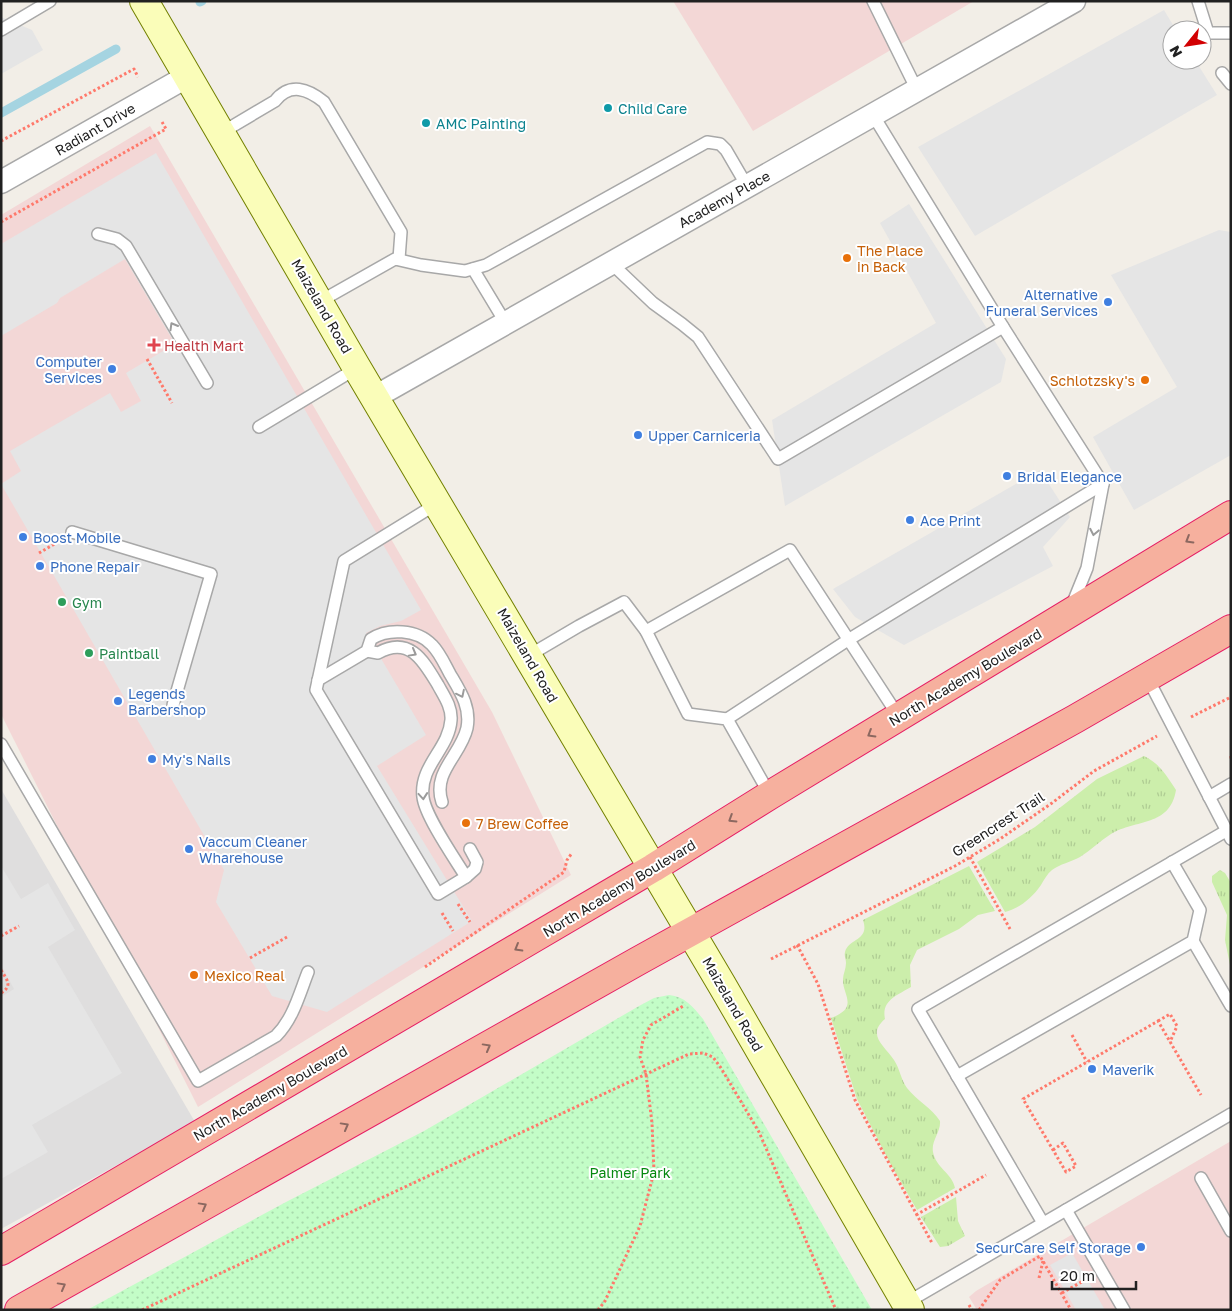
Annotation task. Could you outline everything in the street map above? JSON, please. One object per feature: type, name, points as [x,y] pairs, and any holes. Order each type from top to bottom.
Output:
[{"type":"highway","name":"North Academy Boulevard","points":[[1,1251],[653,868],[1231,515]]},
{"type":"highway","points":[[19,1310],[1231,629]]},
{"type":"main road","name":"Maizeland Road","points":[[144,1],[319,302],[692,932],[908,1306]]},
{"type":"street","name":"Academy Place","points":[[375,397],[1074,1]]},
{"type":"street","name":"Radiant Drive","points":[[1,182],[188,76]]},
{"type":"lane","points":[[1,30],[50,1]]},
{"type":"lane","points":[[873,1],[917,90]]},
{"type":"lane","points":[[1198,1],[1208,33],[1231,33]]},
{"type":"lane","points":[[1222,73],[1231,84]]},
{"type":"lane","points":[[221,133],[275,101],[281,94],[298,89],[312,93],[324,102],[401,232],[399,259]]},
{"type":"lane","points":[[873,115],[1103,484],[1087,568],[1068,614]]},
{"type":"lane","points":[[319,302],[372,270],[395,259],[421,265],[465,271],[486,265],[707,142],[720,144],[726,150],[747,186]]},
{"type":"lane","points":[[98,234],[117,239],[126,246],[207,383]]},
{"type":"lane","points":[[611,263],[654,303],[698,338],[778,459],[1004,327]]},
{"type":"lane","points":[[473,268],[506,322]]},
{"type":"lane","points":[[259,427],[358,368]]},
{"type":"lane","points":[[528,656],[624,602],[646,631],[688,714],[727,718],[848,640],[1103,484]]},
{"type":"lane","points":[[438,503],[344,561],[316,690],[438,894],[476,869],[477,862],[470,849]]},
{"type":"lane","points":[[72,532],[212,574],[173,705]]},
{"type":"lane","points":[[646,631],[790,550],[899,717]]},
{"type":"lane","points":[[367,651],[371,639],[383,633],[400,632],[416,635],[432,645],[462,694],[466,704],[466,729],[460,745],[442,775],[439,785],[442,802]]},
{"type":"lane","points":[[318,680],[367,651],[378,653],[385,649],[404,648],[413,651],[421,657],[448,702],[452,720],[450,729],[425,775],[422,797],[426,810],[466,877]]},
{"type":"lane","points":[[1043,1223],[918,1009],[1172,862],[1228,835],[1174,726],[1147,677]]},
{"type":"lane","points":[[727,718],[770,795]]},
{"type":"lane","points":[[1,744],[198,1081],[276,1036],[285,1027],[292,1014],[308,972]]},
{"type":"lane","points":[[1209,797],[1231,784]]},
{"type":"lane","points":[[1172,862],[1200,910],[1193,941],[1231,1006]]},
{"type":"lane","points":[[957,1076],[1193,941]]},
{"type":"lane","points":[[908,1306],[1043,1223],[1231,1114]]},
{"type":"lane","points":[[1201,1178],[1231,1231]]},
{"type":"lane","points":[[1066,1210],[1124,1310]]},
{"type":"path","points":[[1,222],[166,129]]},
{"type":"path","points":[[147,359],[172,403]]},
{"type":"path","name":"Greencrest Trail","points":[[771,959],[970,857],[1022,824],[1094,771],[1174,726],[1231,697]]},
{"type":"path","points":[[970,857],[1010,929]]},
{"type":"path","points":[[1,936],[19,926]]},
{"type":"path","points":[[250,958],[287,936]]},
{"type":"path","points":[[797,945],[818,984],[855,1100],[932,1243]]},
{"type":"path","points":[[1,970],[8,985],[1,993]]},
{"type":"path","points":[[598,1310],[605,1301],[640,1226],[654,1172],[652,1122],[646,1074],[640,1057],[643,1040],[651,1025],[685,1005]]},
{"type":"path","points":[[1053,1150],[1063,1143],[1076,1166],[1066,1172],[1053,1150],[1023,1099],[1170,1014],[1177,1026],[1170,1042]]},
{"type":"path","points":[[1158,1021],[1201,1095]]},
{"type":"path","points":[[1072,1035],[1087,1062]]},
{"type":"path","points":[[142,1310],[689,1054],[703,1053],[713,1057],[721,1068],[759,1132],[836,1310]]},
{"type":"path","points":[[916,1215],[986,1175]]},
{"type":"path","points":[[979,1310],[1000,1280],[1040,1256],[1071,1310]]},
{"type":"path","points":[[1039,1278],[1043,1261]]},
{"type":"path","points":[[1062,1293],[1101,1270]]},
{"type":"path","points":[[969,1305],[972,1310]]},
{"type":"shaded area","points":[[673,1],[974,1],[753,131]]},
{"type":"shaded area","points":[[1164,10],[1170,20],[1162,20],[1162,70],[1201,70],[1217,95],[975,236],[918,147]]},
{"type":"shaded area","points":[[1,17],[32,30],[43,50],[1,74]]},
{"type":"shaded area","points":[[150,126],[492,712],[571,875],[198,1107],[1,714],[1,215]]},
{"type":"shaded area","points":[[156,153],[421,610],[401,621],[380,626],[366,633],[426,735],[377,766],[472,921],[327,1012],[272,996],[216,902],[224,870],[1,484],[21,471],[10,451],[110,393],[121,412],[141,401],[126,373],[175,344],[125,259],[60,298],[57,303],[1,336],[1,244]]},
{"type":"shaded area","points":[[909,204],[1006,359],[1001,382],[785,506],[772,420],[936,323],[880,223]]},
{"type":"shaded area","points":[[1219,230],[1231,232],[1231,455],[1134,510],[1093,437],[1177,387],[1111,275]]},
{"type":"shaded area","points":[[1040,470],[1070,517],[1043,547],[1053,566],[904,645],[855,617],[833,589]]},
{"type":"shaded area","points":[[1,789],[195,1122],[1,1229]]},
{"type":"shaded area","points":[[1,866],[21,899],[48,883],[75,930],[48,947],[122,1073],[32,1125],[48,1152],[1,1179],[1,997],[14,989],[1,965]]},
{"type":"shaded area","name":"SecurCare Self Storage","points":[[1231,1141],[1231,1310],[977,1310],[969,1297],[976,1291]]},
{"type":"shaded area","points":[[1072,1253],[1105,1310],[1076,1310],[1050,1265]]},
{"type":"green space","points":[[1144,756],[1158,766],[1176,790],[1173,802],[1167,810],[1151,820],[1111,834],[1080,857],[1055,868],[1030,898],[1016,908],[1005,912],[977,862],[1035,827],[1097,779]]},
{"type":"green space","points":[[969,866],[995,911],[978,915],[959,929],[917,950],[910,965],[911,987],[888,1003],[884,1012],[885,1019],[877,1030],[879,1040],[896,1063],[907,1088],[940,1121],[933,1144],[933,1152],[937,1162],[951,1178],[955,1188],[917,1210],[857,1099],[831,1018],[845,1010],[847,1005],[848,1000],[843,985],[846,965],[845,952],[847,947],[864,932],[863,920]]},
{"type":"green space","points":[[1220,870],[1225,873],[1231,883],[1231,970],[1225,940],[1227,915],[1212,882],[1212,876]]},
{"type":"green space","name":"Palmer Park","points":[[669,995],[685,1000],[703,1019],[872,1310],[87,1310],[286,1202],[424,1131],[639,1006],[654,998]]},
{"type":"green space","points":[[956,1197],[958,1221],[965,1236],[948,1246],[940,1247],[921,1217]]},
{"type":"waterway","points":[[1,113],[116,49]]},
{"type":"place","name":"Child Care","points":[[608,108]]},
{"type":"place","name":"AMC Painting","points":[[426,123]]},
{"type":"place","name":"The Place in Back","points":[[847,258]]},
{"type":"place","name":"Alternative Funeral Services","points":[[1108,302]]},
{"type":"place","name":"Health Mart","points":[[154,345]]},
{"type":"place","name":"Computer Services","points":[[112,369]]},
{"type":"place","name":"Schlotzsky's","points":[[1145,380]]},
{"type":"place","name":"Upper Carniceria","points":[[638,435]]},
{"type":"place","name":"Bridal Elegance","points":[[1007,476]]},
{"type":"place","name":"Ace Print","points":[[910,520]]},
{"type":"place","name":"Boost Mobile","points":[[23,537]]},
{"type":"place","name":"Phone Repair","points":[[40,566]]},
{"type":"place","name":"Gym","points":[[62,602]]},
{"type":"place","name":"Paintball","points":[[89,653]]},
{"type":"place","name":"Legends Barbershop","points":[[118,701]]},
{"type":"place","name":"My's Nails","points":[[152,759]]},
{"type":"place","name":"7 Brew Coffee","points":[[466,823]]},
{"type":"place","name":"Vaccum Cleaner Wharehouse","points":[[189,849]]},
{"type":"place","name":"Mexico Real","points":[[194,975]]},
{"type":"place","name":"Maverik","points":[[1092,1069]]},
{"type":"place","name":"SecurCare Self Storage","points":[[1141,1247]]}]
